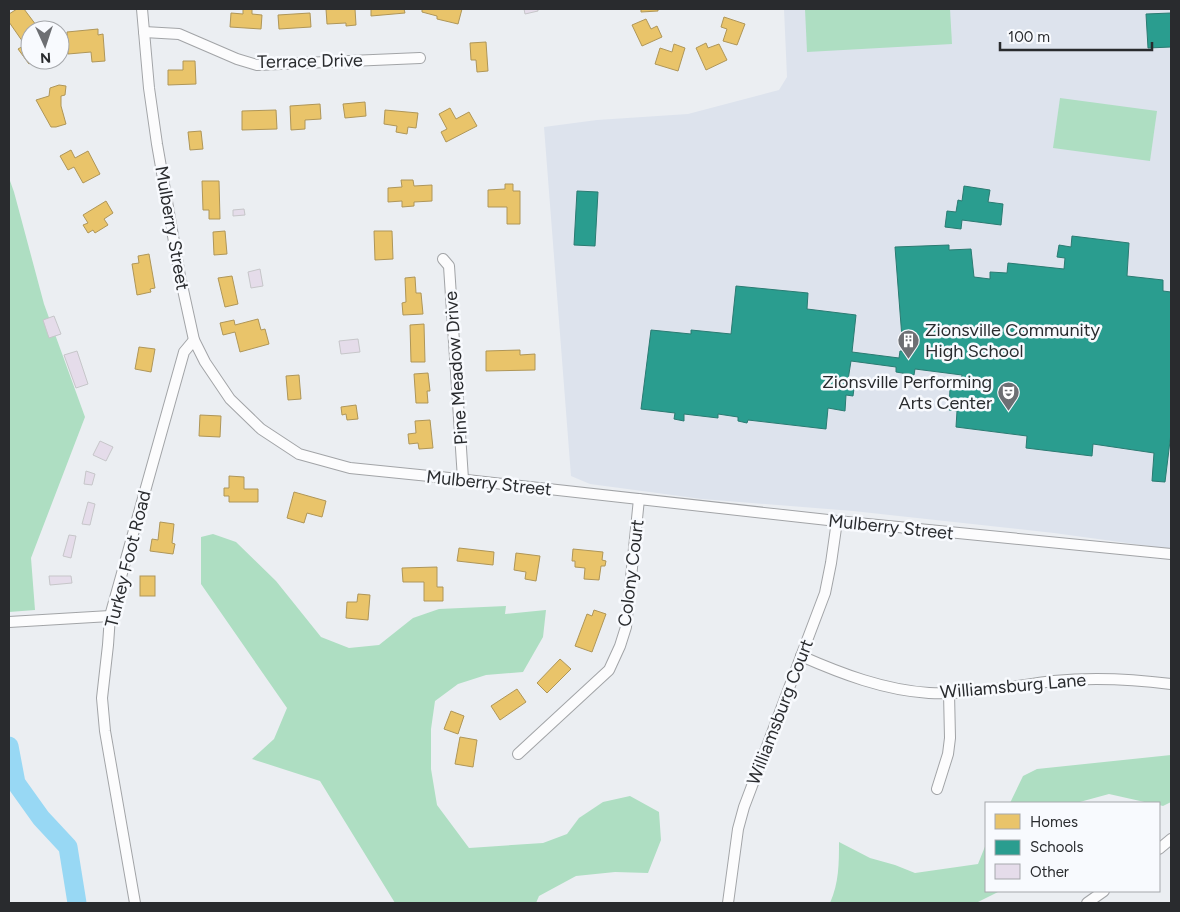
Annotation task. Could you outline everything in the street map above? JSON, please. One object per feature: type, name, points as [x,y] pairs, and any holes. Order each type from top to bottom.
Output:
[{"type":"street","name":"Mulberry Street","points":[[142,9],[149,88],[157,144],[180,276],[194,340],[205,362],[230,399],[261,429],[299,454],[350,468],[463,479],[837,522],[1171,554]]},
{"type":"street","name":"Terrace Drive","points":[[144,32],[179,34],[237,59],[257,65],[420,58]]},
{"type":"street","name":"Pine Meadow Drive","points":[[443,259],[449,266],[463,479]]},
{"type":"street","name":"Turkey Foot Road","points":[[135,903],[105,731],[102,698],[110,616],[184,352],[194,340]]},
{"type":"street","name":"Colony Court","points":[[518,754],[609,670],[613,662],[626,628],[639,499]]},
{"type":"street","name":"Williamsburg Court","points":[[728,903],[738,829],[744,806],[824,593],[837,522]]},
{"type":"street","points":[[9,622],[110,616]]},
{"type":"street","name":"Williamsburg Lane","points":[[801,656],[825,667],[880,685],[910,691],[967,693],[1078,680],[1104,679],[1171,684]]},
{"type":"street","points":[[937,789],[948,754],[950,738],[949,693]]},
{"type":"street","points":[[1160,848],[1171,839]]},
{"type":"street","points":[[1087,903],[1103,892]]},
{"type":"shaded area","name":"Zionsville Community High School","points":[[784,9],[1171,9],[1171,549],[1054,533],[853,511],[702,499],[590,484],[571,476],[544,127],[597,120],[688,114],[779,90],[787,77]]},
{"type":"green space","points":[[805,9],[950,9],[952,44],[807,52]]},
{"type":"green space","points":[[1060,98],[1157,111],[1150,161],[1053,148]]},
{"type":"green space","points":[[9,178],[44,304],[85,417],[31,558],[35,610],[9,612]]},
{"type":"green space","points":[[213,534],[236,542],[276,581],[321,637],[349,648],[379,645],[413,618],[439,609],[506,606],[505,614],[546,610],[543,637],[523,672],[486,675],[458,684],[435,701],[431,729],[431,769],[437,805],[469,848],[543,843],[567,834],[579,818],[603,802],[630,796],[659,812],[661,840],[648,873],[615,872],[576,876],[539,896],[536,903],[395,903],[320,781],[252,759],[274,739],[287,708],[201,584],[201,537]]},
{"type":"green space","points":[[1171,755],[1171,802],[1163,806],[1160,805],[1160,802],[1145,802],[1109,794],[1080,802],[1010,802],[1023,776],[1037,769]]},
{"type":"green space","points":[[839,842],[870,858],[915,873],[978,864],[985,846],[985,892],[998,892],[976,903],[830,903],[837,880]]},
{"type":"building: Homes","points":[[17,9],[24,9],[32,20],[20,20],[20,38],[9,22],[9,14]]},
{"type":"building: Homes","points":[[243,9],[252,9],[252,14],[262,15],[261,29],[230,27],[231,13],[243,14]]},
{"type":"building: Homes","points":[[326,9],[355,9],[356,25],[346,26],[346,23],[327,24]]},
{"type":"building: Homes","points":[[371,9],[404,9],[405,13],[371,16]]},
{"type":"building: Homes","points":[[422,9],[462,9],[458,24],[437,19],[437,16],[422,12]]},
{"type":"building: Homes","points":[[641,9],[658,9],[658,11],[641,12]]},
{"type":"building: Homes","points":[[310,13],[311,27],[279,29],[278,15]]},
{"type":"building: Homes","points":[[724,17],[745,24],[737,45],[723,41],[727,29],[721,27]]},
{"type":"building: Homes","points":[[646,19],[651,29],[657,26],[662,37],[642,46],[632,25]]},
{"type":"building: Homes","points":[[98,29],[98,35],[103,34],[105,61],[92,62],[91,52],[70,54],[70,32]]},
{"type":"building: Homes","points":[[486,42],[488,71],[477,72],[476,60],[471,60],[470,43]]},
{"type":"building: Homes","points":[[706,43],[708,48],[719,44],[727,60],[706,70],[696,48]]},
{"type":"building: Homes","points":[[674,44],[685,48],[678,71],[655,64],[660,48],[672,52]]},
{"type":"building: Homes","points":[[183,61],[195,61],[196,84],[168,85],[168,70],[183,70]]},
{"type":"building: Homes","points":[[59,85],[66,86],[65,95],[61,96],[61,106],[66,124],[51,127],[36,100],[49,96],[50,88]]},
{"type":"building: Homes","points":[[365,102],[366,116],[345,118],[343,104]]},
{"type":"building: Homes","points":[[320,104],[321,119],[305,120],[305,129],[291,130],[290,106]]},
{"type":"building: Homes","points":[[450,108],[456,119],[469,112],[477,126],[446,142],[441,132],[447,129],[439,114]]},
{"type":"building: Homes","points":[[276,110],[277,129],[242,130],[242,111]]},
{"type":"building: Homes","points":[[385,110],[418,113],[416,128],[408,127],[407,134],[396,132],[397,126],[384,124]]},
{"type":"building: Homes","points":[[201,131],[203,149],[190,150],[188,132]]},
{"type":"building: Homes","points":[[71,150],[75,158],[88,151],[100,174],[83,183],[74,167],[68,170],[60,156]]},
{"type":"building: Homes","points":[[401,180],[413,180],[414,186],[432,185],[432,201],[414,202],[414,206],[402,207],[402,201],[388,202],[388,188],[402,187]]},
{"type":"building: Homes","points":[[202,181],[219,181],[220,219],[209,219],[209,210],[203,210]]},
{"type":"building: Homes","points":[[505,184],[513,184],[513,191],[520,191],[520,224],[507,224],[507,207],[488,207],[488,190],[505,189]]},
{"type":"building: Homes","points":[[106,201],[113,213],[104,219],[108,225],[95,233],[93,230],[88,233],[83,225],[88,223],[83,215]]},
{"type":"building: Homes","points":[[225,231],[227,254],[214,255],[213,232]]},
{"type":"building: Homes","points":[[374,231],[392,231],[393,259],[375,260]]},
{"type":"building: Homes","points":[[149,254],[155,288],[150,289],[151,292],[137,295],[132,264],[139,263],[138,256]]},
{"type":"building: Homes","points":[[232,276],[238,304],[225,307],[218,278]]},
{"type":"building: Homes","points":[[415,277],[416,293],[421,293],[423,314],[403,315],[402,303],[406,302],[405,278]]},
{"type":"building: Homes","points":[[258,319],[261,330],[265,329],[269,344],[240,352],[235,332],[223,335],[220,323],[234,320],[235,325]]},
{"type":"building: Homes","points":[[424,324],[425,362],[411,362],[410,325]]},
{"type":"building: Homes","points":[[139,347],[155,349],[151,372],[135,369]]},
{"type":"building: Homes","points":[[520,350],[520,355],[535,354],[535,370],[486,371],[486,351]]},
{"type":"building: Homes","points":[[428,373],[430,391],[427,391],[428,403],[416,403],[414,374]]},
{"type":"building: Homes","points":[[299,375],[301,399],[288,400],[286,376]]},
{"type":"building: Homes","points":[[356,405],[358,419],[347,420],[346,414],[342,415],[341,407]]},
{"type":"building: Homes","points":[[200,415],[221,416],[220,437],[199,436]]},
{"type":"building: Homes","points":[[430,420],[433,448],[419,449],[418,443],[409,444],[408,434],[416,433],[415,421]]},
{"type":"building: Homes","points":[[229,476],[244,477],[244,489],[258,489],[258,502],[229,502],[229,496],[224,496],[224,488],[229,488]]},
{"type":"building: Homes","points":[[294,492],[326,501],[322,517],[307,513],[304,523],[287,518]]},
{"type":"building: Homes","points":[[160,522],[174,524],[172,543],[175,544],[173,554],[150,551],[152,539],[158,540]]},
{"type":"building: Homes","points":[[459,548],[494,552],[493,565],[457,561]]},
{"type":"building: Homes","points":[[573,549],[603,552],[602,560],[606,561],[605,566],[601,566],[599,580],[584,579],[585,568],[575,567],[575,561],[572,561]]},
{"type":"building: Homes","points":[[516,553],[540,556],[536,581],[525,579],[526,572],[514,570]]},
{"type":"building: Homes","points":[[437,567],[437,587],[443,587],[443,601],[424,601],[424,582],[403,582],[402,568]]},
{"type":"building: Homes","points":[[140,576],[155,576],[155,596],[140,596]]},
{"type":"building: Homes","points":[[358,594],[370,595],[368,620],[346,618],[347,602],[357,602]]},
{"type":"building: Homes","points":[[594,610],[606,614],[592,652],[575,646],[587,614],[592,616]]},
{"type":"building: Homes","points":[[560,659],[571,669],[547,693],[537,683]]},
{"type":"building: Homes","points":[[517,689],[526,702],[500,720],[491,706]]},
{"type":"building: Homes","points":[[451,711],[464,716],[458,734],[444,729]]},
{"type":"building: Homes","points":[[460,737],[477,740],[473,767],[455,764]]},
{"type":"building: Schools","points":[[1171,13],[1171,47],[1148,48],[1146,14]]},
{"type":"building: Schools","points":[[964,186],[990,190],[988,202],[1003,204],[1001,225],[962,220],[961,229],[945,227],[947,211],[956,212],[958,200],[962,201]]},
{"type":"building: Schools","points":[[577,191],[598,192],[595,246],[574,245]]},
{"type":"building: Schools","name":"Zionsville Community High School","points":[[1072,236],[1129,243],[1127,276],[1163,280],[1163,291],[1171,292],[1171,433],[1165,482],[1152,481],[1154,453],[1093,444],[1092,456],[1026,448],[1027,436],[956,427],[957,411],[949,410],[950,388],[960,389],[962,375],[915,369],[914,375],[896,372],[896,367],[851,361],[848,380],[855,381],[853,396],[846,395],[845,411],[828,408],[826,429],[748,420],[747,423],[738,421],[738,417],[718,414],[718,418],[684,414],[684,421],[674,419],[675,413],[641,409],[651,330],[691,334],[691,330],[731,334],[736,286],[808,293],[807,309],[856,315],[852,352],[899,358],[900,351],[903,351],[895,247],[949,245],[949,250],[971,249],[974,277],[990,279],[990,272],[1007,273],[1008,263],[1064,269],[1065,258],[1057,257],[1059,245],[1071,247]]},
{"type":"building: Other","points":[[524,9],[538,9],[538,11],[525,14]]},
{"type":"building: Other","points":[[244,209],[245,215],[233,216],[233,210]]},
{"type":"building: Other","points":[[260,269],[263,286],[251,288],[248,272]]},
{"type":"building: Other","points":[[54,316],[61,334],[49,338],[43,320]]},
{"type":"building: Other","points":[[358,339],[360,352],[341,354],[339,341]]},
{"type":"building: Other","points":[[77,351],[88,384],[76,388],[64,355]]},
{"type":"building: Other","points":[[100,441],[113,447],[106,461],[93,455]]},
{"type":"building: Other","points":[[86,471],[95,474],[92,485],[84,484]]},
{"type":"building: Other","points":[[88,502],[95,504],[90,525],[82,524]]},
{"type":"building: Other","points":[[69,535],[76,536],[71,558],[63,556]]},
{"type":"building: Other","points":[[49,576],[71,576],[72,583],[50,585]]},
{"type":"waterway","points":[[9,746],[16,783],[41,818],[68,847],[77,903]]},
{"type":"place","name":"Zionsville Community High School","points":[[909,359]]},
{"type":"place","name":"Zionsville Performing Arts Center","points":[[1008,411]]}]
